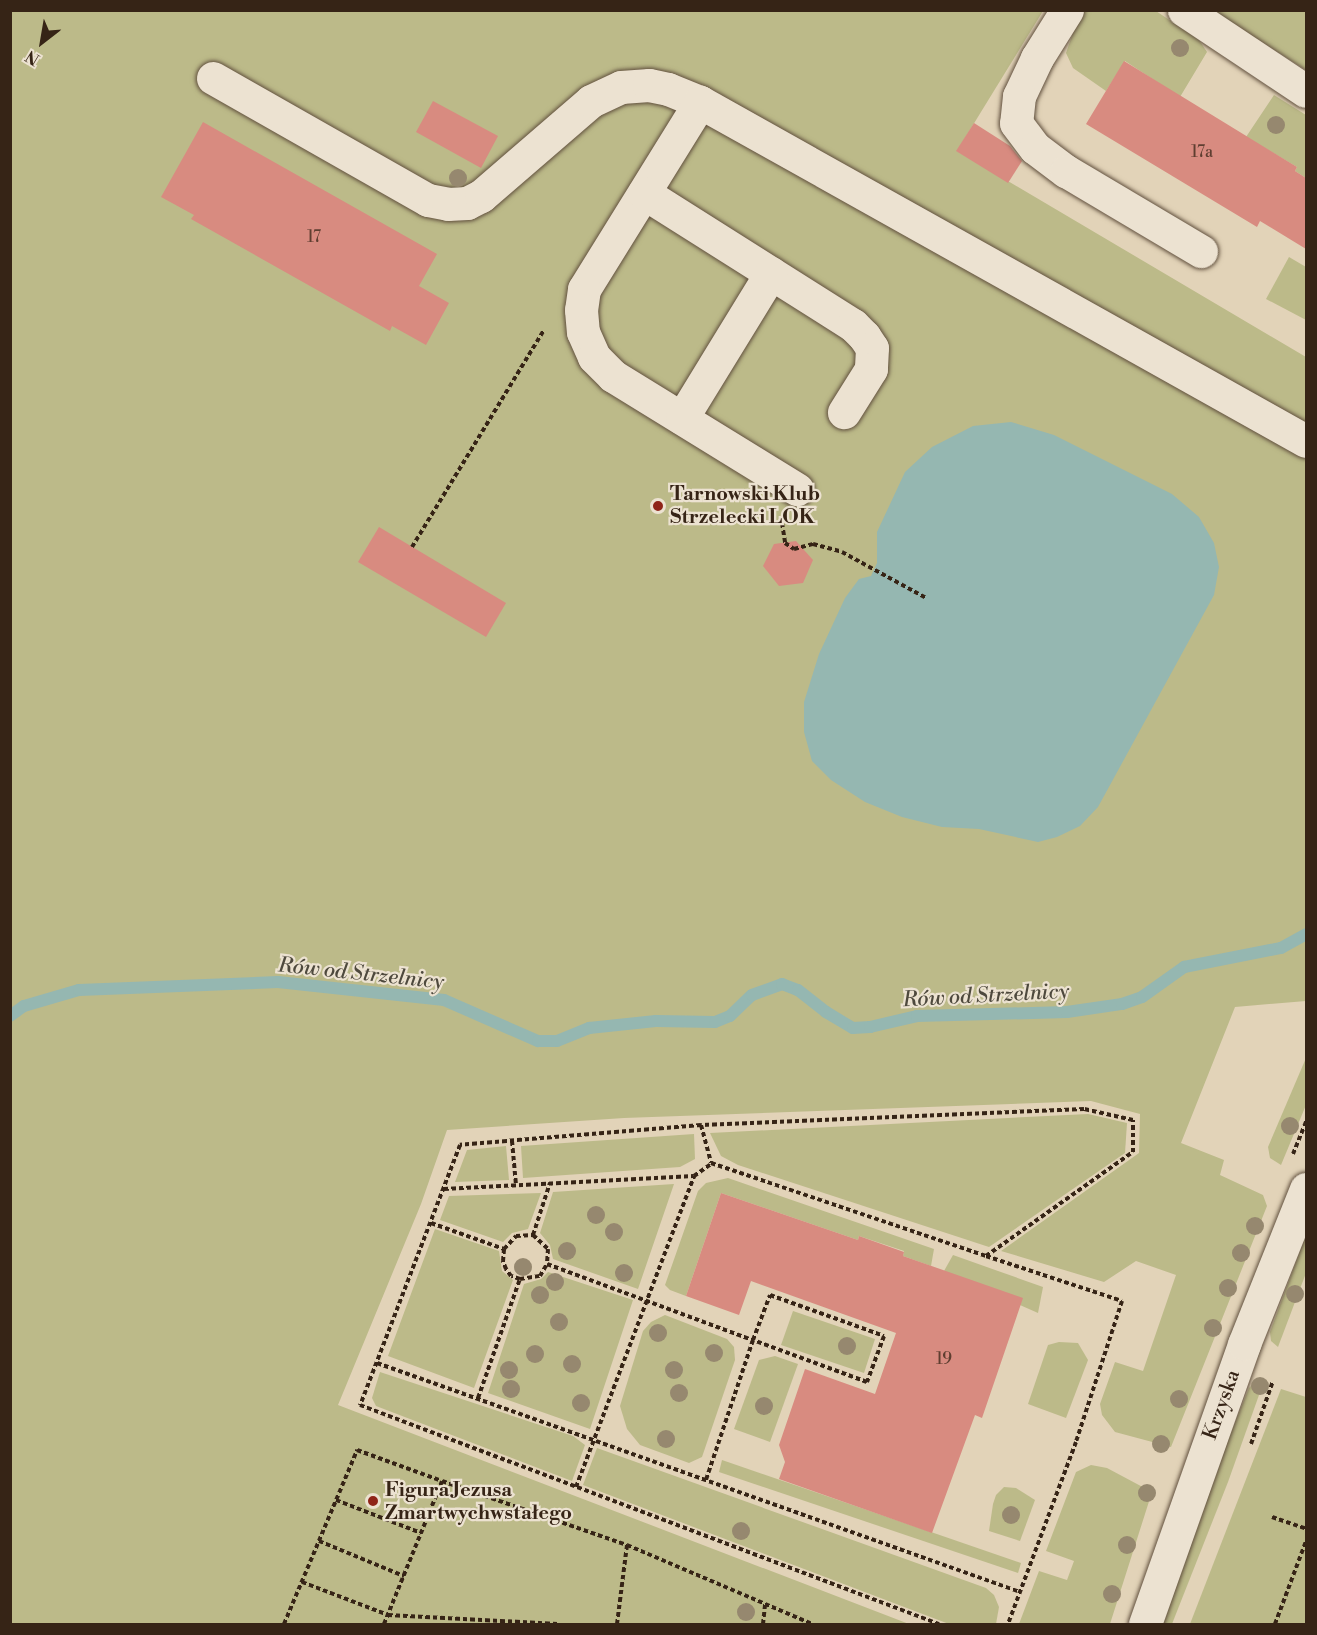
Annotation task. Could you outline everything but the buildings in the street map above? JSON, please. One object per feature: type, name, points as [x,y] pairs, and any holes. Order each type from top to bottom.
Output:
[{"type":"street","points":[[1067,10],[1037,58],[1019,96],[1017,123],[1035,148],[1066,171],[1201,251]]},
{"type":"street","points":[[1184,10],[1306,91]]},
{"type":"street","points":[[213,78],[428,200],[448,204],[467,203],[481,196],[591,101],[621,87],[649,85],[700,102],[1306,441]]},
{"type":"street","points":[[700,102],[584,289],[581,310],[583,332],[594,357],[613,376],[797,489]]},
{"type":"street","points":[[644,193],[853,325],[872,348],[871,369],[844,412]]},
{"type":"street","points":[[682,418],[771,273]]},
{"type":"street","name":"Krzyska","points":[[1144,1624],[1247,1338],[1306,1189]]},
{"type":"path","points":[[785,543],[794,549],[813,544],[842,552],[926,598]]},
{"type":"path","points":[[939,1624],[360,1405],[460,1145],[701,1125],[1084,1109],[1133,1120],[1133,1152],[986,1256]]},
{"type":"path","points":[[701,1125],[711,1163]]},
{"type":"path","points":[[512,1141],[516,1185]]},
{"type":"path","points":[[576,1487],[694,1176],[711,1163]]},
{"type":"path","points":[[711,1163],[1122,1301],[1076,1442],[1008,1624]]},
{"type":"path","points":[[444,1189],[694,1176]]},
{"type":"path","points":[[533,1235],[550,1183]]},
{"type":"path","points":[[431,1223],[504,1249]]},
{"type":"path","points":[[533,1235],[548,1249],[547,1264],[540,1276],[528,1280],[511,1276],[503,1261],[504,1249],[516,1236],[533,1235]]},
{"type":"path","points":[[547,1264],[647,1300],[753,1340],[867,1382],[884,1336],[770,1295],[753,1340],[706,1480]]},
{"type":"path","points":[[478,1398],[520,1279]]},
{"type":"path","points":[[376,1363],[1020,1592]]},
{"type":"path","points":[[284,1624],[357,1450],[627,1545],[812,1624]]},
{"type":"path","points":[[384,1624],[442,1481]]},
{"type":"path","points":[[336,1500],[421,1533]]},
{"type":"path","points":[[1272,1517],[1306,1529]]},
{"type":"path","points":[[319,1541],[404,1576]]},
{"type":"path","points":[[1275,1624],[1306,1541]]},
{"type":"path","points":[[617,1624],[627,1545]]},
{"type":"path","points":[[302,1582],[388,1615],[558,1624]]},
{"type":"path","points":[[763,1624],[765,1604]]},
{"type":"shaded area","points":[[1085,10],[1156,11],[1199,40],[1207,52],[1180,97],[1125,61],[1106,91],[1073,68],[1066,53],[1074,30]]},
{"type":"shaded area","points":[[10,11],[1043,11],[957,151],[1306,357],[1306,1001],[1235,1007],[1181,1143],[1224,1160],[1220,1175],[1263,1195],[1267,1206],[1171,1447],[1115,1432],[1102,1415],[1100,1404],[1115,1362],[1143,1371],[1176,1275],[1136,1261],[1104,1282],[1001,1251],[1139,1153],[1140,1114],[1091,1101],[624,1118],[447,1130],[421,1204],[338,1405],[909,1624],[11,1624]]},
{"type":"shaded area","points":[[1213,11],[1306,11],[1306,70]]},
{"type":"shaded area","points":[[1274,95],[1306,115],[1306,178],[1295,171],[1297,167],[1246,137]]},
{"type":"shaded area","points":[[1289,257],[1306,267],[1306,320],[1266,299]]},
{"type":"shaded area","points":[[1306,1058],[1306,1105],[1281,1165],[1270,1158],[1268,1147]]},
{"type":"shaded area","points":[[1088,1114],[1127,1123],[1125,1153],[989,1247],[738,1165],[721,1156],[710,1133]]},
{"type":"shaded area","points":[[694,1134],[695,1159],[680,1167],[523,1178],[521,1146]]},
{"type":"shaded area","points":[[506,1146],[509,1180],[455,1182],[467,1150]]},
{"type":"shaded area","points":[[728,1178],[934,1249],[931,1266],[903,1256],[904,1251],[859,1236],[858,1240],[721,1193],[686,1296],[670,1290],[665,1285],[698,1191],[706,1183]]},
{"type":"shaded area","points":[[674,1184],[638,1289],[553,1259],[550,1245],[540,1233],[553,1192]]},
{"type":"shaded area","points":[[541,1193],[528,1229],[512,1233],[503,1242],[440,1220],[449,1196]]},
{"type":"shaded area","points":[[435,1229],[499,1251],[502,1271],[513,1280],[474,1388],[388,1356]]},
{"type":"shaded area","points":[[1306,1235],[1306,1273],[1278,1347],[1271,1341],[1270,1332]]},
{"type":"shaded area","points":[[953,1255],[1043,1287],[1038,1313],[944,1271]]},
{"type":"shaded area","points":[[548,1272],[633,1300],[590,1429],[488,1393],[524,1284],[541,1279]]},
{"type":"shaded area","points":[[793,1311],[875,1339],[864,1373],[781,1345]]},
{"type":"shaded area","points":[[665,1315],[727,1339],[734,1347],[735,1360],[702,1457],[689,1463],[640,1445],[627,1429],[620,1406],[643,1331],[651,1322]]},
{"type":"shaded area","points":[[1059,1342],[1078,1343],[1088,1360],[1066,1418],[1028,1404],[1048,1345]]},
{"type":"shaded area","points":[[775,1356],[798,1364],[770,1442],[734,1429],[759,1360]]},
{"type":"shaded area","points":[[380,1372],[573,1436],[585,1445],[572,1481],[376,1406],[372,1398]]},
{"type":"shaded area","points":[[1256,1381],[1264,1381],[1228,1482],[1172,1624],[1162,1624],[1227,1442],[1249,1388]]},
{"type":"shaded area","points":[[1281,1389],[1306,1397],[1306,1624],[1190,1624]]},
{"type":"shaded area","points":[[597,1448],[986,1588],[994,1595],[999,1607],[996,1624],[949,1624],[583,1485]]},
{"type":"shaded area","points":[[722,1460],[1021,1563],[1018,1573],[719,1472]]},
{"type":"shaded area","points":[[1091,1465],[1107,1468],[1152,1492],[1110,1624],[1019,1624],[1039,1571],[1067,1580],[1074,1561],[1046,1551],[1076,1472]]},
{"type":"shaded area","points":[[1004,1487],[1016,1488],[1035,1500],[1020,1541],[989,1531],[996,1495]]},
{"type":"water","points":[[1011,422],[1054,435],[1172,494],[1199,517],[1214,543],[1219,567],[1214,595],[1098,807],[1080,826],[1057,837],[1038,842],[979,829],[942,827],[902,817],[865,802],[831,780],[812,761],[804,732],[804,702],[819,654],[845,598],[859,579],[871,576],[877,563],[877,532],[905,472],[932,447],[973,426]]},
{"type":"waterway","name":"Rów od Strzelnicy","points":[[10,1016],[24,1006],[79,990],[278,982],[444,1000],[538,1041],[557,1041],[589,1028],[656,1021],[715,1022],[730,1016],[752,995],[782,984],[798,990],[826,1012],[853,1028],[870,1027],[917,1016],[1067,1012],[1122,1004],[1142,997],[1184,967],[1281,948],[1306,934]]},
{"type":"place","name":"Tarnowski Klub Strzelecki LOK","points":[[658,506]]},
{"type":"place","name":"Figura Jezusa Zmartwychwstałego","points":[[373,1501]]}]
